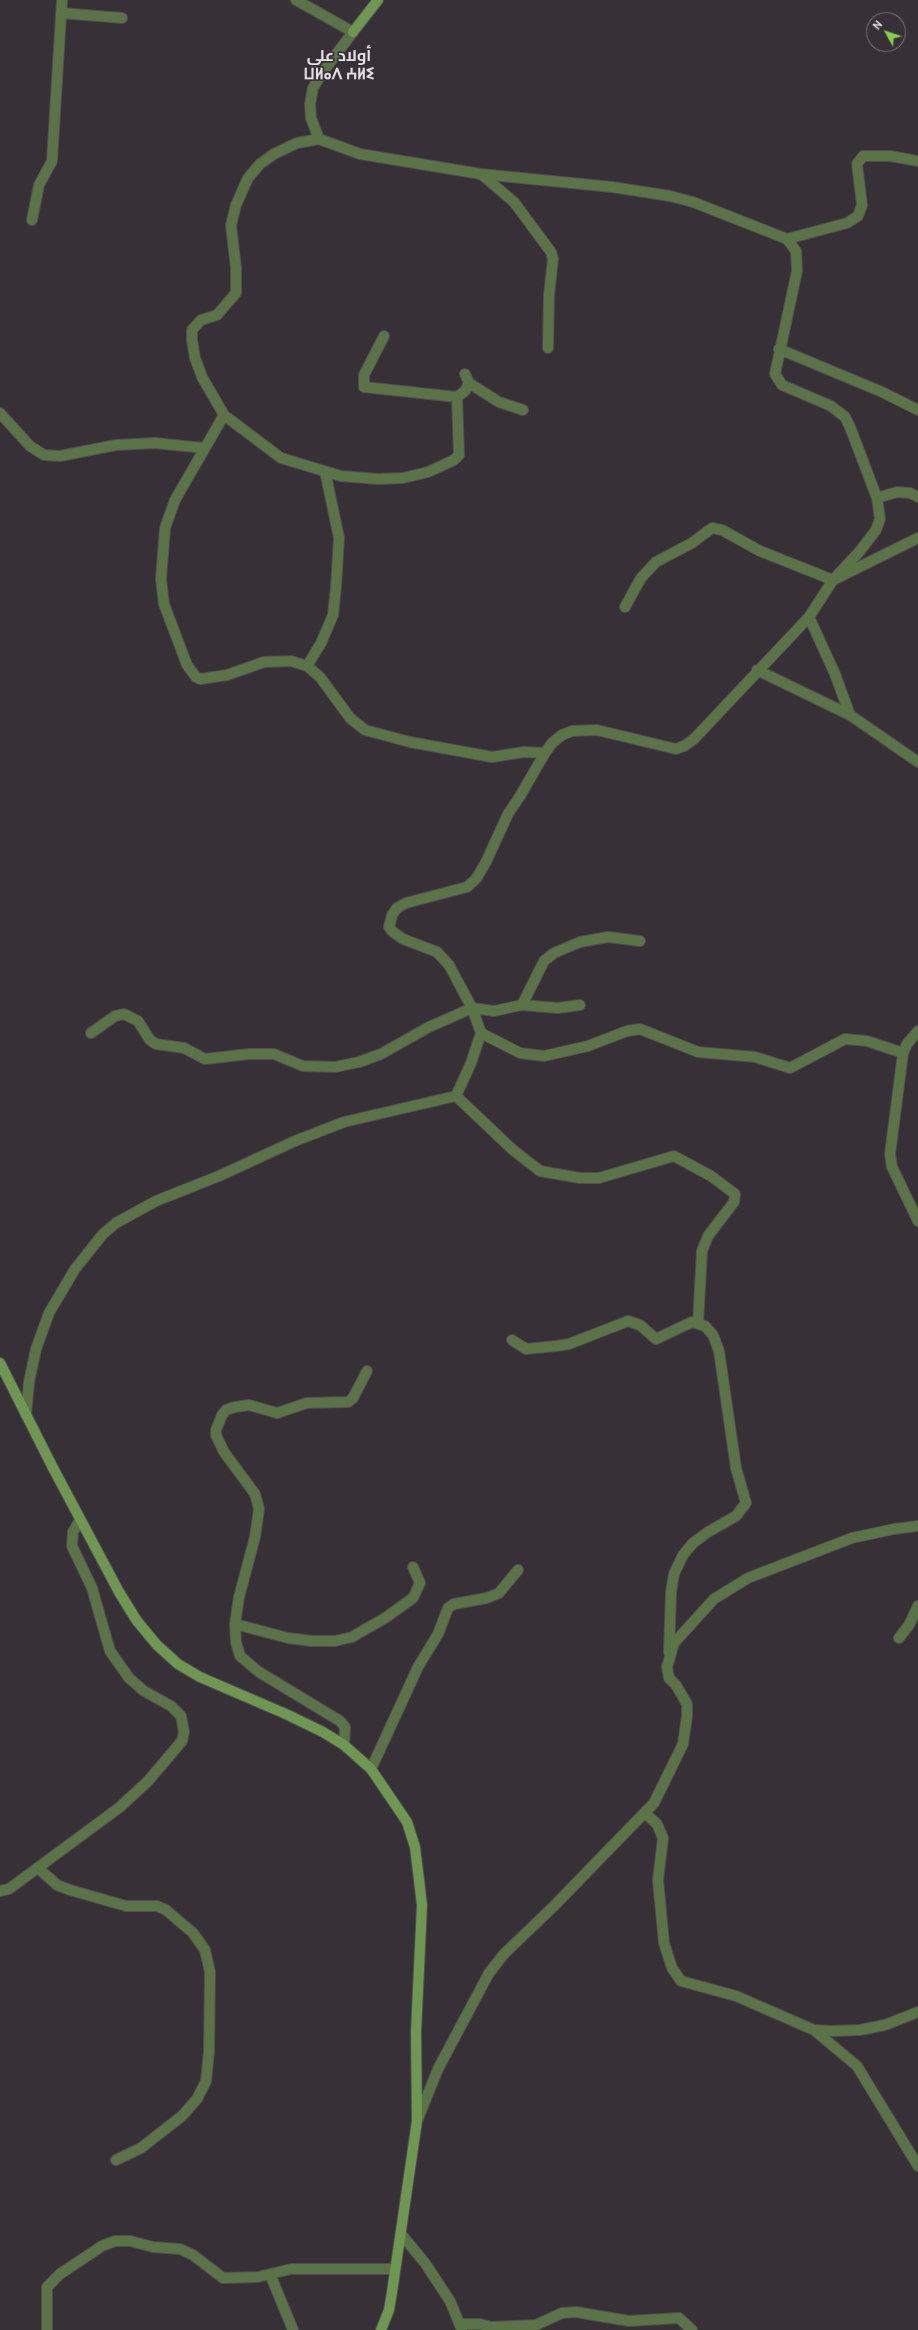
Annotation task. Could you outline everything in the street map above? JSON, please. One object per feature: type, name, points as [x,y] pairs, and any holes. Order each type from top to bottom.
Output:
[{"type":"street","points":[[32,220],[39,185],[52,161],[62,0]]},
{"type":"street","points":[[296,0],[353,32]]},
{"type":"street","points":[[319,139],[311,118],[310,104],[313,88],[322,73],[378,0]]},
{"type":"street","points":[[62,13],[122,18]]},
{"type":"street","points":[[456,1096],[471,1063],[481,1033],[472,1008],[442,957],[432,950],[397,935],[389,927],[390,920],[397,908],[406,903],[467,887],[476,878],[486,862],[508,814],[545,753],[552,743],[562,735],[572,731],[597,730],[676,748],[684,746],[694,739],[757,670],[809,617],[833,580],[860,551],[876,530],[880,520],[877,498],[845,417],[831,406],[782,385],[777,380],[775,374],[779,349],[797,271],[798,257],[792,244],[787,239],[693,202],[670,196],[591,184],[481,174],[360,154],[319,139],[297,143],[274,154],[260,164],[248,178],[236,205],[231,226],[236,268],[236,293],[217,316],[201,320],[192,330],[194,352],[202,376],[224,415],[281,458],[341,476],[378,479],[403,478],[428,472],[454,460],[459,452],[457,397]]},
{"type":"street","points":[[787,239],[847,223],[858,216],[862,205],[857,164],[863,156],[890,156],[918,161]]},
{"type":"street","points":[[481,174],[514,202],[551,252],[553,260],[549,295],[548,348]]},
{"type":"street","points":[[384,336],[364,375],[363,384],[366,388],[457,397],[465,391],[467,378],[499,402],[523,410]]},
{"type":"street","points":[[779,349],[882,392],[918,410]]},
{"type":"street","points":[[0,414],[30,446],[44,456],[60,456],[116,445],[155,442],[204,448]]},
{"type":"street","points":[[224,415],[175,500],[165,528],[162,552],[161,579],[164,604],[187,665],[196,677],[206,680],[272,661],[291,661],[307,666],[320,677],[356,724],[365,730],[410,742],[492,757],[524,752],[545,753]]},
{"type":"street","points":[[307,666],[321,643],[333,615],[336,587],[339,538],[325,471]]},
{"type":"street","points":[[877,498],[897,492],[910,493],[918,497]]},
{"type":"street","points":[[625,607],[641,578],[656,562],[692,543],[712,528],[722,530],[760,552],[833,580],[918,538]]},
{"type":"street","points":[[809,617],[836,674],[850,715]]},
{"type":"street","points":[[757,670],[850,715],[918,762]]},
{"type":"street","points":[[522,1005],[544,961],[559,950],[580,942],[608,937],[640,942]]},
{"type":"street","points":[[91,1033],[115,1016],[124,1014],[138,1021],[150,1040],[156,1044],[184,1048],[205,1059],[250,1054],[274,1054],[303,1066],[335,1067],[381,1054],[429,1027],[472,1008],[494,1011],[522,1005],[558,1008],[580,1005]]},
{"type":"street","points":[[481,1033],[520,1053],[544,1056],[588,1046],[627,1031],[640,1029],[698,1052],[755,1057],[790,1068],[845,1039],[867,1041],[904,1053]]},
{"type":"street","points":[[918,1031],[907,1044],[904,1053],[890,1154],[892,1167],[914,1205],[918,1221]]},
{"type":"street","points":[[456,1096],[513,1150],[540,1171],[580,1178],[599,1178],[674,1156],[705,1172],[735,1194],[734,1202],[708,1236],[702,1251],[698,1323]]},
{"type":"street","points":[[26,1415],[29,1382],[33,1362],[49,1313],[75,1268],[103,1234],[116,1223],[156,1201],[219,1176],[295,1141],[344,1122],[456,1096]]},
{"type":"street","points":[[416,2121],[438,2069],[488,1973],[504,1954],[558,1902],[654,1803],[683,1744],[686,1723],[687,1704],[676,1685],[669,1678],[667,1667],[669,1656],[671,1592],[674,1574],[683,1555],[693,1543],[741,1511],[746,1503],[736,1468],[719,1351],[712,1335],[704,1326],[698,1323],[687,1323],[656,1339],[640,1325],[628,1321],[569,1344],[526,1349],[512,1340]]},
{"type":"street","points":[[0,1364],[80,1520],[119,1592],[137,1620],[157,1645],[178,1664],[200,1677],[288,1715],[323,1732],[344,1745],[371,1769],[407,1822],[415,1847],[422,1905],[416,2032],[416,2121],[389,2310],[381,2330]]},
{"type":"street","points":[[344,1745],[345,1727],[340,1721],[259,1672],[240,1656],[236,1642],[239,1596],[255,1537],[259,1509],[255,1494],[219,1443],[216,1430],[220,1419],[226,1410],[243,1405],[277,1413],[307,1403],[348,1402],[353,1398],[366,1372]]},
{"type":"street","points":[[0,1891],[9,1889],[120,1807],[148,1781],[182,1741],[184,1732],[181,1716],[171,1706],[144,1691],[129,1678],[110,1651],[92,1588],[72,1546],[73,1532],[80,1520]]},
{"type":"street","points":[[669,1656],[674,1643],[714,1599],[748,1578],[852,1538],[894,1529],[918,1526]]},
{"type":"street","points":[[236,1624],[288,1638],[312,1641],[335,1641],[352,1637],[385,1618],[413,1598],[420,1583],[413,1568]]},
{"type":"street","points":[[371,1769],[418,1667],[438,1634],[448,1608],[454,1604],[487,1598],[499,1593],[518,1570]]},
{"type":"street","points":[[899,1638],[909,1625],[918,1606]]},
{"type":"street","points":[[645,1813],[657,1824],[663,1838],[658,1880],[668,1957],[676,1975],[686,1984],[736,1996],[814,2030],[857,2066],[918,2166]]},
{"type":"street","points":[[38,1868],[57,1885],[70,1890],[126,1906],[157,1906],[166,1910],[193,1933],[205,1950],[210,1972],[209,2052],[206,2081],[197,2100],[182,2116],[141,2148],[116,2160]]},
{"type":"street","points":[[814,2030],[830,2032],[860,2030],[885,2025],[918,2012]]},
{"type":"street","points":[[401,2234],[424,2263],[450,2301],[461,2327],[476,2324],[491,2327],[536,2325],[562,2313],[576,2312],[629,2321],[679,2318],[692,2330]]},
{"type":"street","points":[[47,2330],[47,2287],[60,2274],[102,2246],[115,2241],[130,2241],[153,2247],[180,2249],[193,2255],[224,2278],[270,2274],[291,2269],[395,2269]]},
{"type":"street","points":[[270,2274],[293,2330]]},
{"type":"district","name":"أولاد علي ⵡⵍⴰⴷ ⵄⵍⵉ","points":[[339,65]]}]
